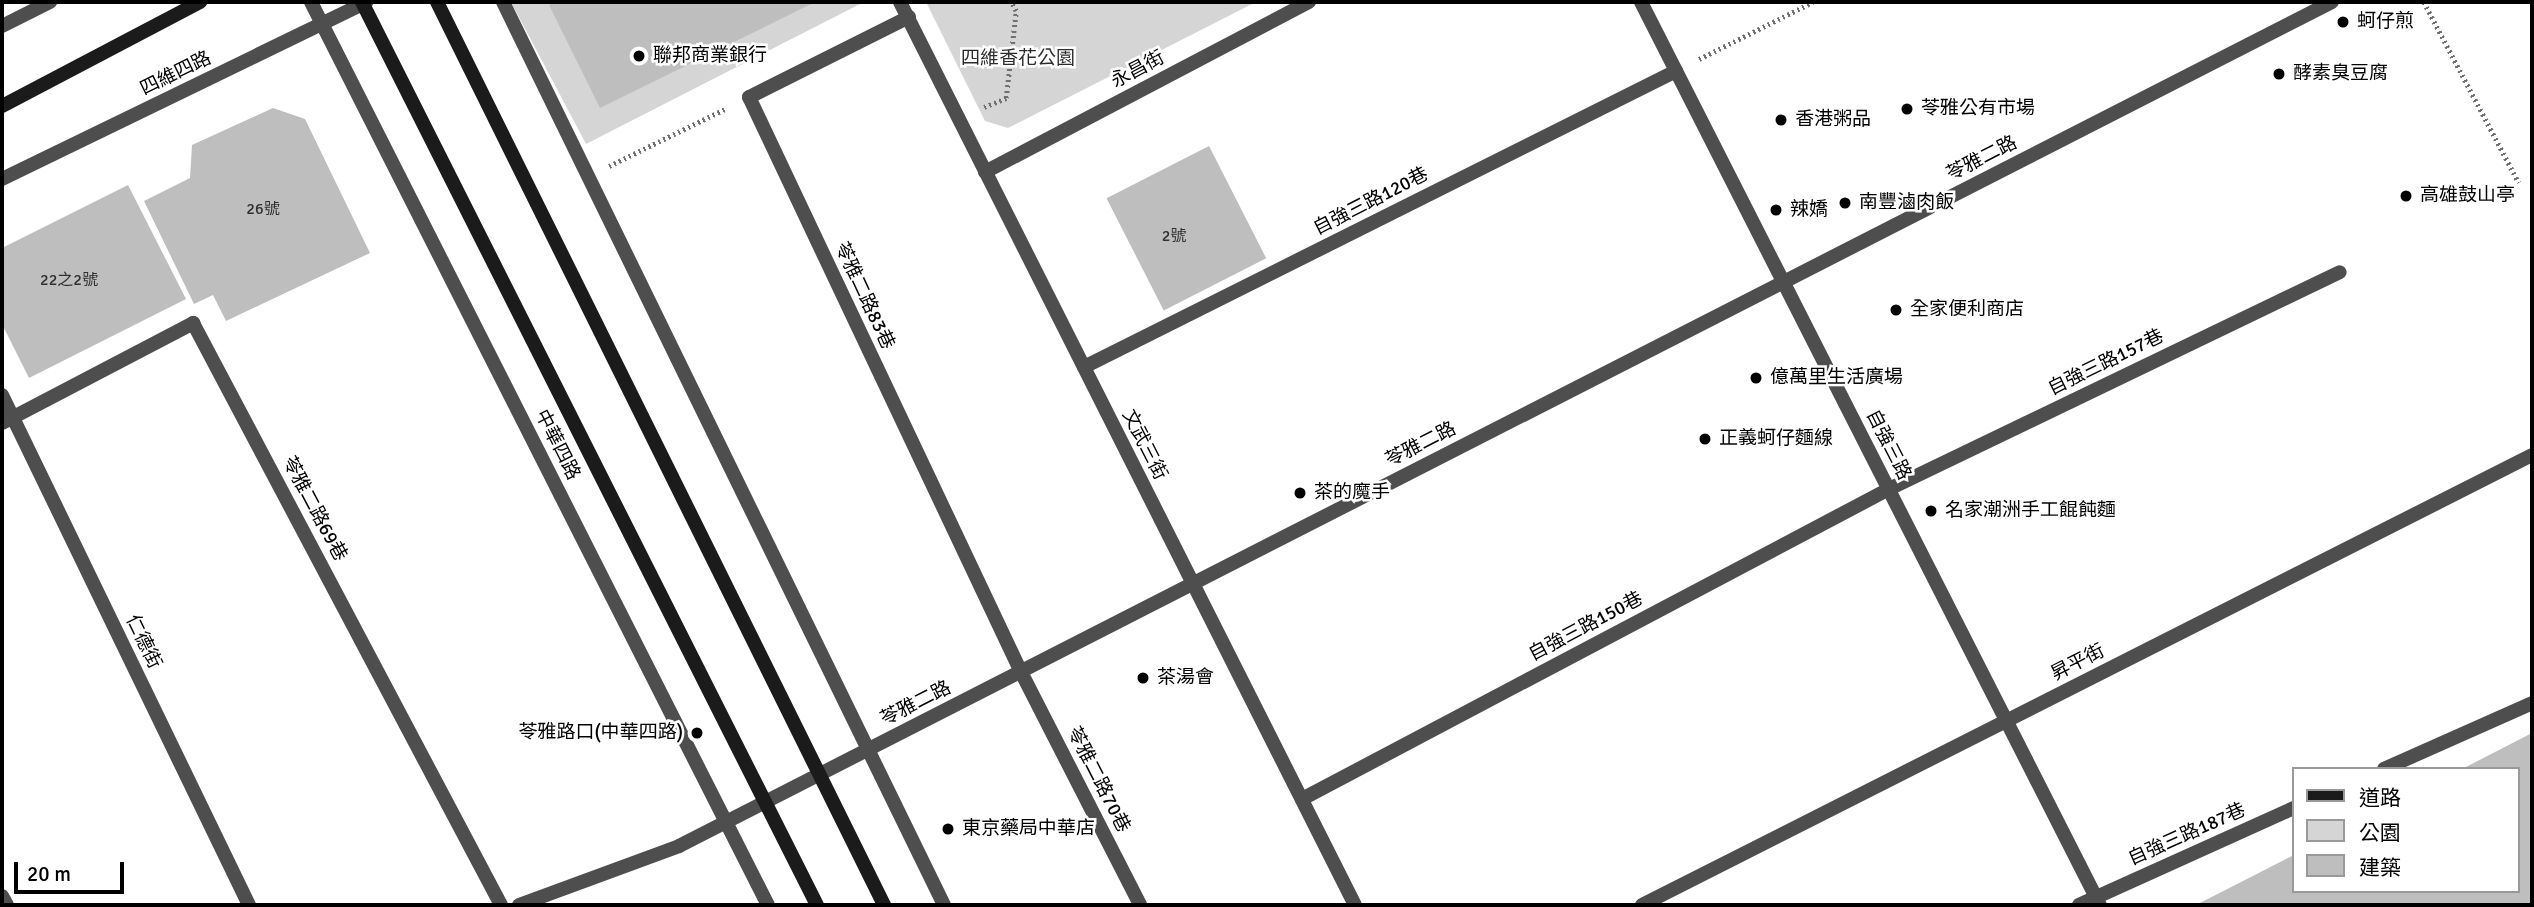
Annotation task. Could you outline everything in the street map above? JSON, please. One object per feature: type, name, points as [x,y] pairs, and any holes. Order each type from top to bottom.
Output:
[{"type":"main road","points":[[2,106],[200,2]]},
{"type":"main road","name":"中華四路","points":[[363,2],[817,905]]},
{"type":"main road","points":[[437,2],[884,905]]},
{"type":"street","points":[[2,26],[50,2]]},
{"type":"street","name":"中華四路","points":[[311,2],[768,905]]},
{"type":"street","name":"四維四路","points":[[2,179],[363,2]]},
{"type":"street","points":[[503,2],[944,905]]},
{"type":"street","name":"文武三街","points":[[900,2],[1355,905]]},
{"type":"street","name":"永昌街","points":[[985,172],[1309,2]]},
{"type":"street","name":"自強三路","points":[[1641,2],[2098,901]]},
{"type":"street","name":"苓雅二路","points":[[519,905],[726,822],[2332,2]]},
{"type":"street","points":[[749,97],[909,17]]},
{"type":"street","name":"自強三路120巷","points":[[1084,367],[1676,71]]},
{"type":"street","name":"苓雅二路83巷","points":[[749,97],[1021,671]]},
{"type":"street","name":"自強三路157巷","points":[[1889,489],[2340,272]]},
{"type":"street","name":"苓雅二路69巷","points":[[7,420],[193,323],[501,905]]},
{"type":"street","name":"仁德街","points":[[2,396],[7,420],[249,905]]},
{"type":"street","name":"昇平街","points":[[1642,905],[2532,455]]},
{"type":"street","name":"自強三路150巷","points":[[1301,799],[1889,489]]},
{"type":"street","name":"苓雅二路70巷","points":[[1021,671],[1140,905]]},
{"type":"street","points":[[2388,767],[2532,703]]},
{"type":"street","name":"自強三路187巷","points":[[2079,905],[2098,901],[2292,809]]},
{"type":"street","points":[[2,896],[7,905]]},
{"type":"path","points":[[984,107],[1006,99],[1016,11],[1011,2]]},
{"type":"path","points":[[1676,71],[1813,2]]},
{"type":"path","points":[[2424,2],[2519,183]]},
{"type":"path","points":[[588,176],[749,97]]},
{"type":"green space","points":[[511,2],[864,2],[586,144]]},
{"type":"green space","name":"四維香花公園","points":[[926,2],[1256,2],[1008,128],[985,121]]},
{"type":"building","name":"聯邦商業銀行","points":[[556,2],[815,2],[600,108],[549,5]]},
{"type":"building","points":[[273,108],[305,119],[370,253],[226,321],[213,295],[194,304],[144,201],[190,178],[192,145]]},
{"type":"building","points":[[1209,146],[1266,258],[1164,310],[1107,198]]},
{"type":"building","points":[[128,185],[186,299],[29,378],[2,324],[2,248]]},
{"type":"building","points":[[2532,733],[2532,905],[2196,905],[2292,856],[2292,893],[2520,893],[2520,767],[2466,767]]},
{"type":"place","name":"蚵仔煎","points":[[2343,22]]},
{"type":"place","name":"聯邦商業銀行","points":[[639,56]]},
{"type":"place","name":"酵素臭豆腐","points":[[2279,74]]},
{"type":"place","name":"苓雅公有市場","points":[[1907,109]]},
{"type":"place","name":"香港粥品","points":[[1781,120]]},
{"type":"place","name":"高雄鼓山亭","points":[[2406,196]]},
{"type":"place","name":"南豐滷肉飯","points":[[1845,203]]},
{"type":"place","name":"辣嬌","points":[[1776,210]]},
{"type":"place","name":"全家便利商店","points":[[1896,310]]},
{"type":"place","name":"億萬里生活廣場","points":[[1756,378]]},
{"type":"place","name":"正義蚵仔麵線","points":[[1705,439]]},
{"type":"place","name":"茶的魔手","points":[[1300,493]]},
{"type":"place","name":"名家潮洲手工餛飩麵","points":[[1931,511]]},
{"type":"place","name":"茶湯會","points":[[1143,678]]},
{"type":"place","name":"苓雅路口(中華四路)","points":[[697,733]]},
{"type":"place","name":"東京藥局中華店","points":[[948,829]]}]
